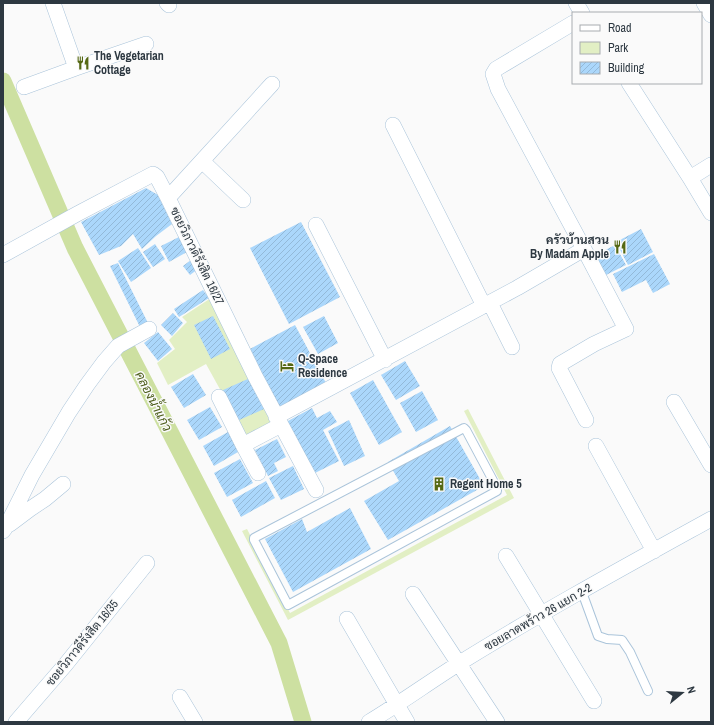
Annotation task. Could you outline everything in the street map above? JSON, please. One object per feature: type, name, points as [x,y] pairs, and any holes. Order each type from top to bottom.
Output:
[{"type":"street","points":[[53,3],[76,68]]},
{"type":"street","points":[[576,3],[581,12]]},
{"type":"street","points":[[704,3],[711,16]]},
{"type":"street","points":[[572,24],[496,69],[493,74],[498,89],[626,329],[594,344],[560,364],[559,368],[586,420]]},
{"type":"street","points":[[24,87],[146,44]]},
{"type":"street","points":[[168,198],[272,84]]},
{"type":"street","points":[[630,84],[711,213]]},
{"type":"street","points":[[393,125],[487,304],[512,347]]},
{"type":"street","points":[[202,161],[243,200]]},
{"type":"street","points":[[690,178],[711,165]]},
{"type":"street","name":"ซอยวิภาวดีรังสิต 16/27","points":[[3,255],[150,174],[157,177],[258,374],[278,421],[319,496]]},
{"type":"street","points":[[316,225],[385,360]]},
{"type":"street","points":[[243,445],[278,421],[584,248]]},
{"type":"street","points":[[5,529],[32,475],[69,412],[104,362],[124,343],[148,329]]},
{"type":"street","points":[[219,397],[258,473]]},
{"type":"street","points":[[674,402],[711,465]]},
{"type":"street","points":[[596,446],[654,551]]},
{"type":"street","points":[[5,529],[30,508],[45,500],[62,484]]},
{"type":"street","name":"ซอยลาดพร้าว 26 แยก 2-2","points":[[368,722],[397,705],[458,664],[541,615],[711,519]]},
{"type":"street","points":[[506,556],[594,701]]},
{"type":"street","name":"ซอยวิภาวดีรังสิต 16/35","points":[[16,722],[66,664],[147,563]]},
{"type":"street","points":[[412,594],[497,722]]},
{"type":"street","points":[[347,618],[407,722]]},
{"type":"street","points":[[180,697],[195,722]]},
{"type":"lane","points":[[464,428],[497,490],[288,605],[254,538],[319,496],[464,428]]},
{"type":"lane","points":[[582,592],[598,636],[607,639],[622,640],[630,652],[648,691]]},
{"type":"green space","points":[[211,298],[274,423],[247,438],[206,364],[168,385],[157,363],[175,349],[169,340],[187,322],[182,317]]},
{"type":"green space","points":[[468,409],[514,498],[288,620],[242,531],[247,529],[290,613],[507,495],[464,411]]},
{"type":"building","points":[[146,188],[158,195],[172,224],[142,249],[133,234],[121,246],[99,255],[81,222]]},
{"type":"building","points":[[301,222],[340,297],[289,324],[250,248]]},
{"type":"building","points":[[641,229],[653,252],[628,265],[616,242]]},
{"type":"building","points":[[179,237],[187,252],[169,262],[161,246]]},
{"type":"building","points":[[155,244],[165,259],[153,267],[143,252]]},
{"type":"building","points":[[615,245],[626,265],[602,277],[592,257]]},
{"type":"building","points":[[138,248],[151,268],[131,282],[118,261]]},
{"type":"building","points":[[654,254],[670,284],[653,293],[646,280],[622,292],[613,274]]},
{"type":"building","points":[[191,260],[198,269],[190,275],[183,266]]},
{"type":"building","points":[[118,263],[148,323],[140,327],[110,266]]},
{"type":"building","points":[[203,290],[209,298],[179,317],[174,309]]},
{"type":"building","points":[[173,313],[183,323],[172,336],[161,325]]},
{"type":"building","points":[[213,316],[230,349],[211,359],[194,325]]},
{"type":"building","points":[[324,316],[338,343],[318,354],[303,327]]},
{"type":"building","name":"Q-Space Residence","points":[[295,325],[326,383],[279,408],[248,350]]},
{"type":"building","points":[[158,332],[172,349],[158,361],[144,343]]},
{"type":"building","points":[[405,361],[420,386],[396,400],[381,375]]},
{"type":"building","points":[[193,374],[206,395],[184,408],[171,387]]},
{"type":"building","points":[[250,378],[264,409],[237,421],[223,390]]},
{"type":"building","points":[[373,380],[402,432],[379,445],[350,393]]},
{"type":"building","points":[[422,391],[438,420],[416,432],[400,403]]},
{"type":"building","points":[[210,407],[222,427],[199,440],[187,420]]},
{"type":"building","points":[[312,408],[317,418],[330,411],[337,422],[323,430],[339,461],[313,474],[286,422]]},
{"type":"building","points":[[349,420],[365,456],[344,466],[328,431]]},
{"type":"building","name":"Regent Home 5","points":[[450,426],[484,486],[388,540],[364,501],[399,481],[388,462]]},
{"type":"building","points":[[228,432],[238,452],[214,466],[203,446]]},
{"type":"building","points":[[277,439],[286,457],[274,463],[278,471],[268,476],[255,450]]},
{"type":"building","points":[[240,459],[253,483],[227,497],[214,473]]},
{"type":"building","points":[[293,466],[304,489],[281,500],[269,478]]},
{"type":"building","points":[[266,481],[275,498],[241,517],[232,500]]},
{"type":"building","points":[[350,508],[371,549],[293,592],[265,539],[302,519],[307,532]]},
{"type":"waterway","name":"คลองน้ำแก้ว","points":[[3,81],[75,248],[279,643],[303,722]]},
{"type":"place","name":"The Vegetarian Cottage","points":[[83,63]]},
{"type":"place","name":"ครัวบ้านสวน By Madam Apple","points":[[620,247]]},
{"type":"place","name":"Q-Space Residence","points":[[287,366]]},
{"type":"place","name":"Regent Home 5","points":[[439,484]]}]
